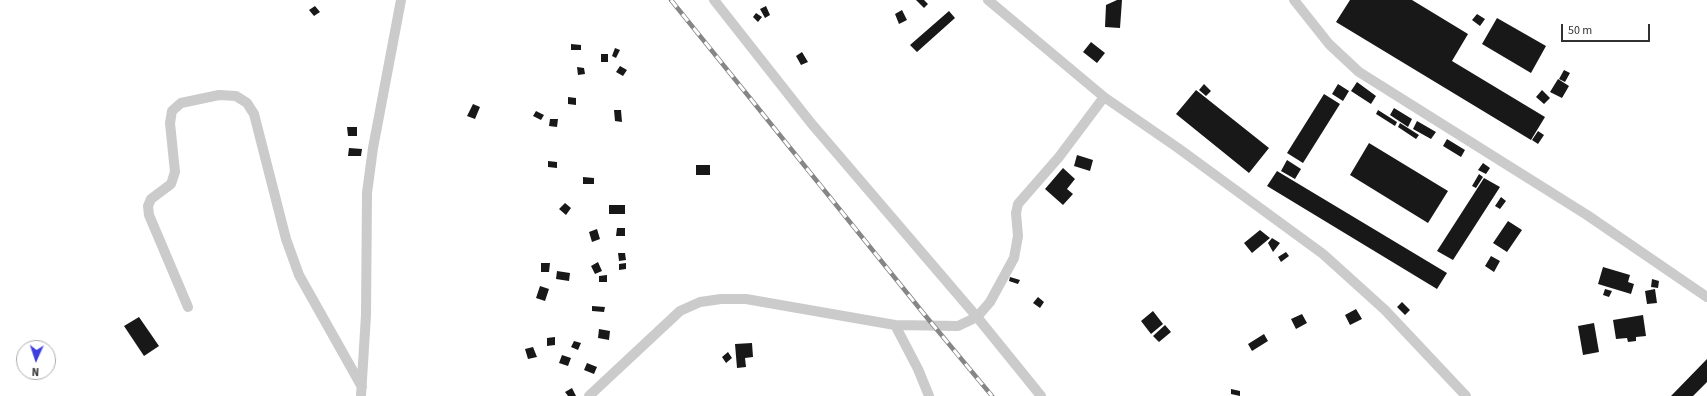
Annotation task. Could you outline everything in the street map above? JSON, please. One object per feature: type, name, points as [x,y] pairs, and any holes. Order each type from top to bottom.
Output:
[{"type":"street","points":[[361,392],[366,315],[367,193],[373,148],[401,0]]},
{"type":"street","points":[[714,0],[811,123],[978,317],[1041,396]]},
{"type":"street","points":[[988,0],[1104,97],[1178,148],[1323,254],[1385,310],[1466,396]]},
{"type":"street","points":[[1294,0],[1329,44],[1359,72],[1587,215],[1707,297]]},
{"type":"street","points":[[188,307],[149,215],[148,206],[151,199],[171,184],[175,172],[170,123],[172,110],[181,103],[219,95],[236,96],[248,103],[254,114],[286,239],[299,275],[361,392]]},
{"type":"street","points":[[589,396],[680,311],[700,302],[721,299],[746,299],[895,325],[958,326],[978,317],[990,302],[1014,258],[1018,236],[1016,213],[1018,204],[1059,157],[1104,97]]},
{"type":"street","points":[[895,325],[918,369],[929,396]]},
{"type":"building","points":[[916,0],[924,0],[928,4],[924,8]]},
{"type":"building","points":[[1117,0],[1122,0],[1120,28],[1105,27],[1106,5]]},
{"type":"building","points":[[1350,0],[1412,0],[1468,34],[1452,61],[1545,117],[1531,140],[1336,22]]},
{"type":"building","points":[[315,6],[320,12],[314,16],[309,10]]},
{"type":"building","points":[[766,6],[770,15],[765,18],[760,9]]},
{"type":"building","points":[[902,10],[907,20],[899,24],[895,14]]},
{"type":"building","points":[[949,11],[955,18],[917,52],[910,45]]},
{"type":"building","points":[[756,13],[762,17],[758,22],[753,17]]},
{"type":"building","points":[[1477,14],[1485,19],[1480,26],[1472,20]]},
{"type":"building","points":[[1497,18],[1546,46],[1531,73],[1482,44]]},
{"type":"building","points":[[1091,42],[1105,53],[1097,63],[1083,52]]},
{"type":"building","points":[[571,44],[581,45],[581,50],[571,50]]},
{"type":"building","points":[[615,48],[620,50],[616,58],[612,56]]},
{"type":"building","points":[[802,52],[808,62],[801,65],[796,56]]},
{"type":"building","points":[[601,54],[608,54],[608,62],[601,62]]},
{"type":"building","points":[[620,66],[627,70],[623,76],[616,72]]},
{"type":"building","points":[[577,67],[584,68],[585,74],[578,75]]},
{"type":"building","points":[[1564,70],[1570,73],[1565,82],[1559,79]]},
{"type":"building","points":[[1558,79],[1569,86],[1562,98],[1550,92]]},
{"type":"building","points":[[1357,82],[1376,96],[1371,104],[1351,91]]},
{"type":"building","points":[[1204,84],[1211,91],[1206,96],[1199,90]]},
{"type":"building","points":[[1338,84],[1349,91],[1343,101],[1332,94]]},
{"type":"building","points":[[1196,90],[1269,148],[1249,173],[1176,114]]},
{"type":"building","points":[[1542,90],[1550,98],[1544,104],[1536,97]]},
{"type":"building","points":[[1324,94],[1340,104],[1303,163],[1287,153]]},
{"type":"building","points":[[568,97],[576,98],[576,105],[568,104]]},
{"type":"building","points":[[473,104],[480,107],[475,119],[467,116]]},
{"type":"building","points":[[1394,108],[1412,119],[1408,127],[1390,115]]},
{"type":"building","points":[[614,110],[621,110],[622,122],[615,121]]},
{"type":"building","points":[[1378,110],[1397,122],[1395,126],[1376,114]]},
{"type":"building","points":[[536,111],[544,115],[541,120],[533,116]]},
{"type":"building","points":[[550,119],[558,119],[557,127],[549,126]]},
{"type":"building","points":[[1417,121],[1436,132],[1431,139],[1413,129]]},
{"type":"building","points":[[1400,123],[1419,135],[1416,139],[1398,127]]},
{"type":"building","points":[[347,127],[357,127],[357,136],[348,136]]},
{"type":"building","points":[[1538,131],[1544,135],[1538,144],[1532,140]]},
{"type":"building","points":[[1447,139],[1465,150],[1461,157],[1443,146]]},
{"type":"building","points":[[1369,143],[1448,191],[1428,223],[1350,175]]},
{"type":"building","points":[[349,148],[362,149],[361,156],[348,156]]},
{"type":"building","points":[[1077,155],[1093,160],[1090,171],[1074,166]]},
{"type":"building","points":[[1287,160],[1301,169],[1295,179],[1281,171]]},
{"type":"building","points":[[548,161],[557,162],[557,168],[548,167]]},
{"type":"building","points":[[1483,163],[1490,168],[1486,174],[1478,170]]},
{"type":"building","points":[[696,165],[710,165],[710,175],[696,175]]},
{"type":"building","points":[[1063,168],[1075,179],[1067,189],[1073,194],[1063,205],[1045,189]]},
{"type":"building","points":[[1277,171],[1447,273],[1437,289],[1267,186]]},
{"type":"building","points":[[1479,174],[1483,177],[1476,188],[1472,186]]},
{"type":"building","points":[[583,177],[594,178],[594,184],[583,184]]},
{"type":"building","points":[[1484,178],[1500,187],[1453,260],[1437,251]]},
{"type":"building","points":[[1501,197],[1506,201],[1500,209],[1495,206]]},
{"type":"building","points":[[565,203],[571,208],[566,215],[559,209]]},
{"type":"building","points":[[609,205],[625,205],[625,214],[609,214]]},
{"type":"building","points":[[1508,221],[1522,230],[1507,252],[1493,243]]},
{"type":"building","points":[[617,228],[625,228],[625,236],[616,236]]},
{"type":"building","points":[[597,229],[600,239],[592,242],[589,232]]},
{"type":"building","points":[[1260,230],[1270,238],[1252,253],[1244,243]]},
{"type":"building","points":[[1272,238],[1280,243],[1273,252],[1268,243]]},
{"type":"building","points":[[1286,252],[1289,256],[1281,262],[1278,257]]},
{"type":"building","points":[[618,253],[625,253],[626,260],[619,261]]},
{"type":"building","points":[[1491,256],[1500,261],[1494,272],[1485,266]]},
{"type":"building","points":[[598,262],[602,271],[595,274],[591,266]]},
{"type":"building","points":[[541,263],[550,263],[549,272],[541,272]]},
{"type":"building","points":[[626,263],[626,269],[619,270],[619,264]]},
{"type":"building","points":[[1603,267],[1630,275],[1628,282],[1634,284],[1631,294],[1598,284]]},
{"type":"building","points":[[557,271],[570,273],[569,281],[556,279]]},
{"type":"building","points":[[607,275],[607,282],[599,282],[599,276]]},
{"type":"building","points":[[1010,277],[1020,280],[1018,284],[1009,281]]},
{"type":"building","points":[[1652,279],[1659,281],[1658,288],[1651,287]]},
{"type":"building","points":[[540,286],[549,289],[545,301],[536,298]]},
{"type":"building","points":[[1605,289],[1612,291],[1609,297],[1603,295]]},
{"type":"building","points":[[1655,289],[1657,303],[1647,304],[1645,291]]},
{"type":"building","points":[[1038,297],[1044,302],[1040,308],[1033,303]]},
{"type":"building","points":[[1402,302],[1410,310],[1405,315],[1397,307]]},
{"type":"building","points":[[592,306],[605,307],[604,312],[592,311]]},
{"type":"building","points":[[1356,309],[1362,319],[1350,325],[1345,315]]},
{"type":"building","points":[[1153,311],[1163,324],[1151,334],[1141,321]]},
{"type":"building","points":[[1302,314],[1307,323],[1296,329],[1291,319]]},
{"type":"building","points":[[1643,315],[1646,336],[1636,337],[1636,341],[1628,342],[1627,338],[1616,339],[1613,320]]},
{"type":"building","points":[[139,317],[159,346],[144,356],[124,326]]},
{"type":"building","points":[[1594,323],[1599,352],[1583,355],[1578,326]]},
{"type":"building","points":[[1165,325],[1171,332],[1159,342],[1153,336]]},
{"type":"building","points":[[599,329],[610,331],[609,340],[598,338]]},
{"type":"building","points":[[1264,334],[1268,341],[1252,351],[1248,344]]},
{"type":"building","points":[[555,337],[555,345],[547,346],[547,338]]},
{"type":"building","points":[[574,341],[581,343],[578,350],[571,347]]},
{"type":"building","points":[[752,343],[753,357],[745,358],[746,367],[737,368],[735,344]]},
{"type":"building","points":[[533,347],[537,357],[528,359],[525,349]]},
{"type":"building","points":[[728,352],[732,358],[726,363],[722,357]]},
{"type":"building","points":[[562,355],[571,358],[568,366],[559,363]]},
{"type":"building","points":[[1707,359],[1707,382],[1693,396],[1671,396]]},
{"type":"building","points":[[587,363],[597,367],[594,374],[584,370]]},
{"type":"building","points":[[572,388],[576,396],[568,396],[565,392]]},
{"type":"building","points":[[1231,389],[1240,391],[1240,396],[1231,394]]},
{"type":"railway","points":[[671,0],[992,396]]}]
